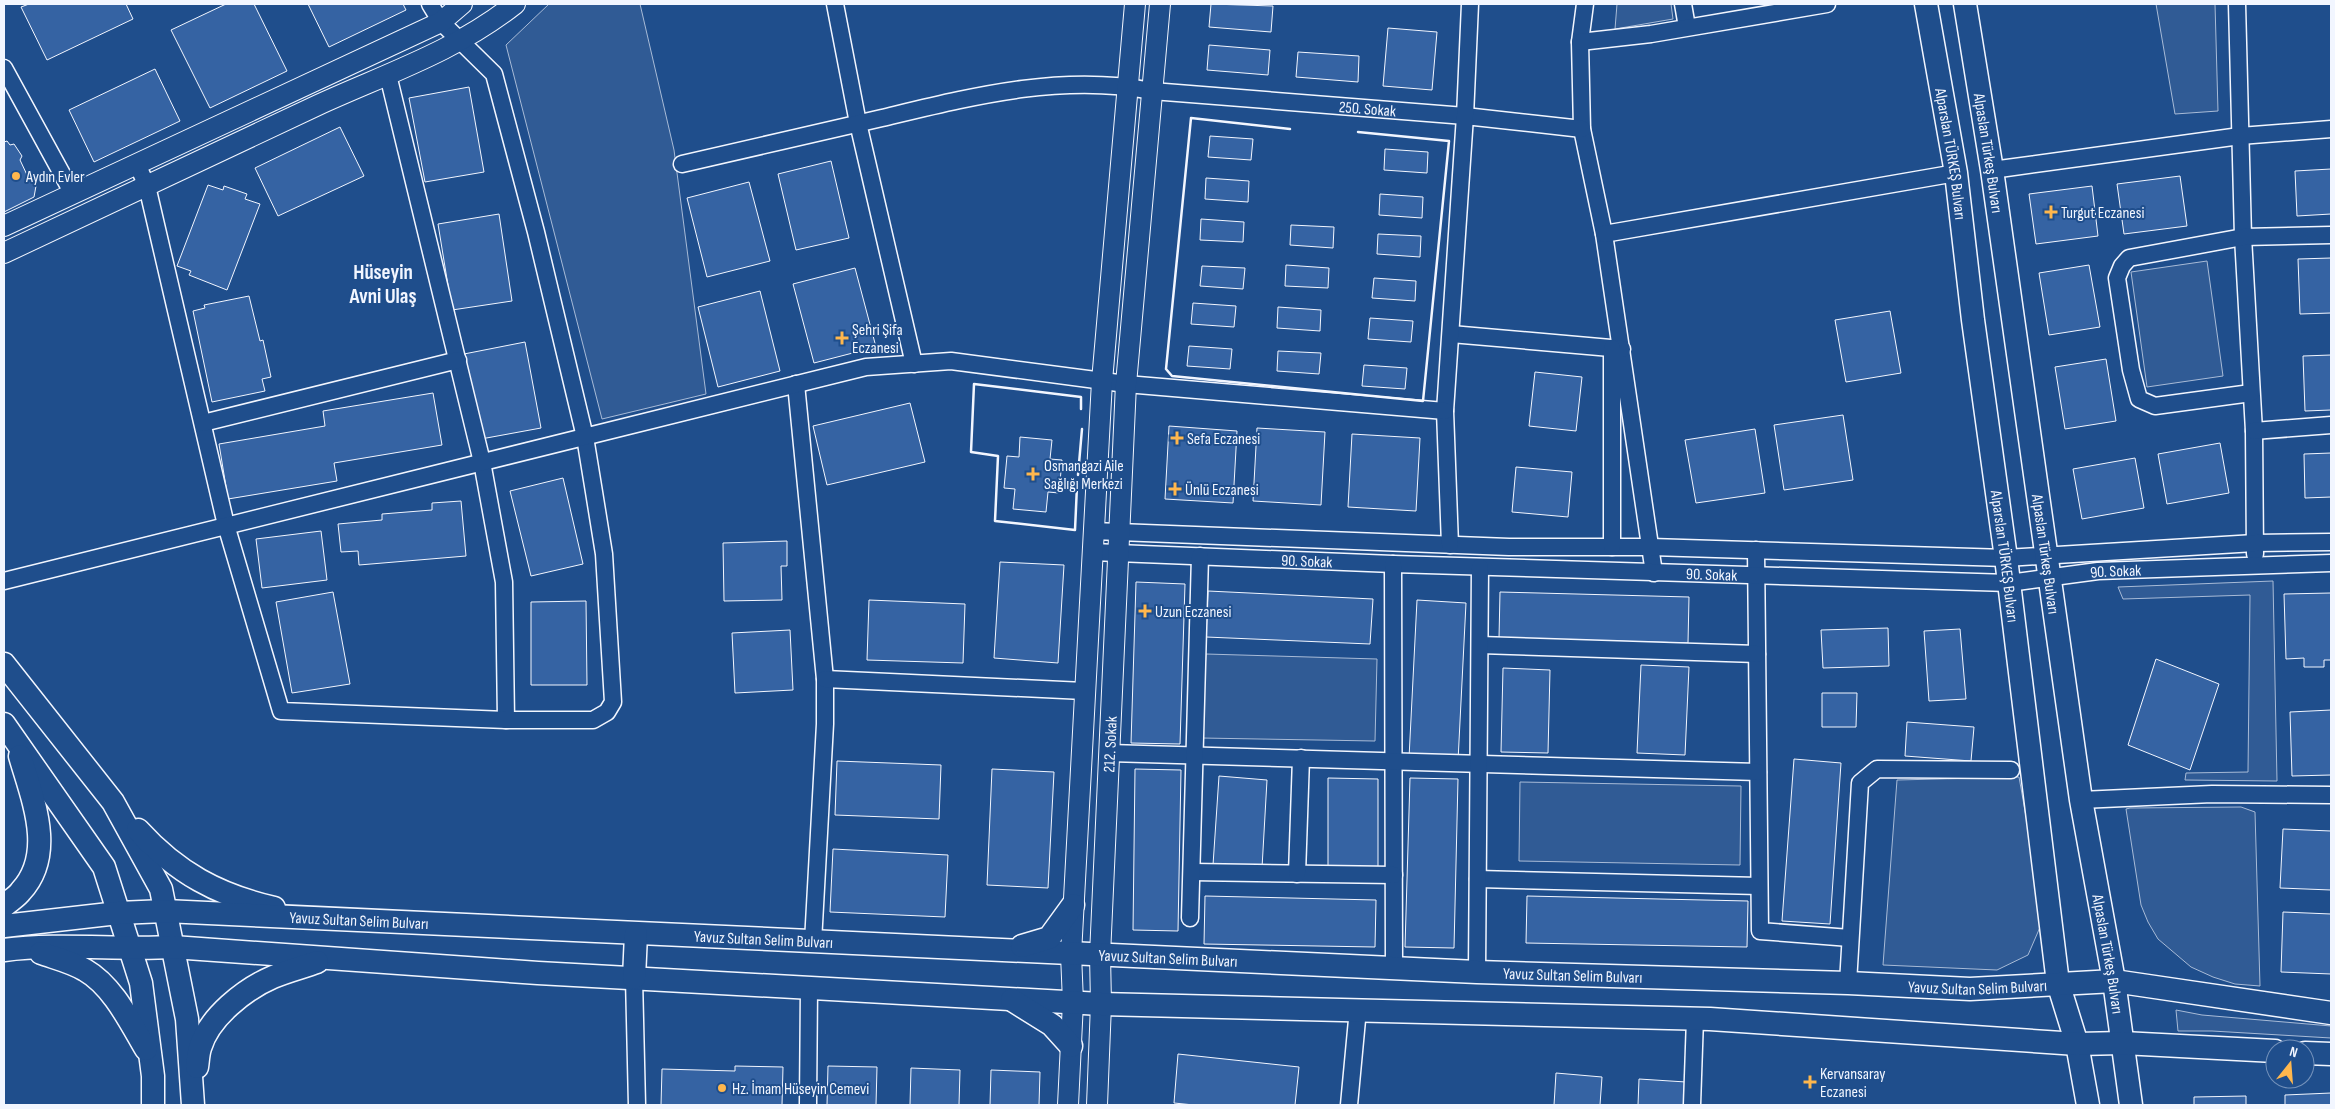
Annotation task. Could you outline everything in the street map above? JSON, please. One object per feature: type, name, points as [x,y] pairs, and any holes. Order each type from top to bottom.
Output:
[{"type":"main road","name":"Alparslan TÜRKEŞ Bulvarı","points":[[1926,4],[1956,173],[1973,320],[2006,558],[2058,983],[2077,1044],[2088,1105]]},
{"type":"main road","name":"Alpaslan Türkeş Bulvarı","points":[[1965,4],[1992,170],[2081,800],[2114,981],[2131,1105]]},
{"type":"main road","points":[[4,664],[113,802],[156,850],[193,878],[216,890],[259,904],[326,919]]},
{"type":"main road","points":[[4,906],[22,891],[35,869],[39,848],[39,821],[10,732]]},
{"type":"main road","points":[[10,732],[104,867],[141,983],[154,1105]]},
{"type":"main road","points":[[113,802],[161,889],[187,1019],[193,1104]]},
{"type":"main road","points":[[1004,951],[1049,938],[1073,905]]},
{"type":"main road","name":"Yavuz Sultan Selim Bulvarı","points":[[4,926],[118,912],[165,911],[1477,972],[1848,983],[1970,989],[2114,981],[2331,1013]]},
{"type":"main road","points":[[634,978],[636,934]]},
{"type":"main road","points":[[26,947],[85,970],[104,986],[124,1012],[150,1056]]},
{"type":"main road","points":[[4,950],[26,947],[173,948],[634,978],[1101,1004],[1695,1018],[2077,1044],[2123,1043],[2265,1051]]},
{"type":"main road","points":[[193,1104],[200,1047],[212,1025],[248,991],[272,977],[329,958]]},
{"type":"main road","points":[[1012,999],[1052,1025],[1071,1046]]},
{"type":"main road","points":[[2315,1053],[2331,1054]]},
{"type":"street","points":[[137,164],[147,186],[226,526],[281,711],[506,720],[593,720],[607,712],[614,702],[604,554],[585,437],[536,232],[494,74],[441,22],[430,4]]},
{"type":"street","points":[[4,226],[441,22],[462,4]]},
{"type":"street","points":[[4,253],[320,104],[443,51],[488,26],[515,4]]},
{"type":"street","points":[[834,4],[858,124],[914,364]]},
{"type":"street","points":[[1068,1105],[1073,1002],[1071,954],[1073,905],[1102,381],[1135,4]]},
{"type":"street","name":"212. Sokak","points":[[1097,1105],[1101,1004],[1100,955],[1126,384],[1160,4]]},
{"type":"street","points":[[1450,545],[1445,411],[1465,116],[1470,4]]},
{"type":"street","points":[[1585,4],[1580,42],[1582,129],[1604,234],[1617,348],[1654,572]]},
{"type":"street","points":[[1683,4],[1687,27]]},
{"type":"street","points":[[1580,42],[1651,34],[1827,4]]},
{"type":"street","points":[[2237,4],[2243,237],[2250,393],[2254,431],[2255,566]]},
{"type":"street","points":[[4,68],[73,194]]},
{"type":"street","points":[[388,75],[482,462],[504,582],[506,720]]},
{"type":"street","name":"250. Sokak","points":[[682,164],[1024,88],[1058,84],[1127,86],[1152,91],[1465,116],[1582,129]]},
{"type":"street","points":[[1992,170],[2240,136],[2331,130]]},
{"type":"street","points":[[1604,234],[1956,173]]},
{"type":"street","points":[[2250,393],[2155,406],[2139,399],[2131,370],[2117,278],[2122,266],[2129,258],[2243,237],[2331,235]]},
{"type":"street","points":[[1450,334],[1617,348]]},
{"type":"street","points":[[1612,547],[1617,348]]},
{"type":"street","points":[[202,423],[458,360]]},
{"type":"street","points":[[4,581],[866,367],[951,361],[1126,384],[1445,411]]},
{"type":"street","points":[[796,384],[825,679],[813,942]]},
{"type":"street","points":[[2254,431],[2331,425]]},
{"type":"street","name":"90. Sokak","points":[[1094,531],[1450,545],[1651,547],[2006,558],[2255,543],[2331,542]]},
{"type":"street","points":[[1756,550],[1760,931],[1850,938]]},
{"type":"street","name":"90. Sokak","points":[[1092,552],[1480,567],[2009,582],[2098,571],[2331,563]]},
{"type":"street","points":[[1190,918],[1200,556]]},
{"type":"street","points":[[1393,564],[1394,968]]},
{"type":"street","points":[[1477,972],[1480,567]]},
{"type":"street","points":[[1480,645],[1757,654]]},
{"type":"street","points":[[825,679],[1084,691]]},
{"type":"street","points":[[1109,754],[1758,772]]},
{"type":"street","points":[[1297,874],[1301,758]]},
{"type":"street","points":[[1848,983],[1860,783],[1876,769],[2011,770]]},
{"type":"street","points":[[2081,800],[2212,794],[2331,795]]},
{"type":"street","points":[[1192,872],[1394,876]]},
{"type":"street","points":[[1478,879],[1759,886]]},
{"type":"street","points":[[634,978],[637,1105]]},
{"type":"street","points":[[808,1105],[809,988]]},
{"type":"street","points":[[1349,1105],[1358,1009]]},
{"type":"street","points":[[1692,1105],[1695,1018]]},
{"type":"shaded area","points":[[549,4],[640,4],[674,150],[706,394],[602,419],[506,45]]},
{"type":"shaded area","points":[[1617,4],[1671,4],[1673,19],[1615,29]]},
{"type":"shaded area","points":[[2156,4],[2215,4],[2218,111],[2175,114]]},
{"type":"shaded area","points":[[2207,261],[2223,376],[2147,387],[2131,272]]},
{"type":"shaded area","points":[[2273,581],[2277,781],[2185,780],[2186,773],[2248,772],[2250,595],[2123,599],[2118,587]]},
{"type":"shaded area","points":[[1206,654],[1377,659],[1375,741],[1201,738]]},
{"type":"shaded area","points":[[2019,777],[2044,918],[2028,955],[1997,970],[1883,965],[1897,780]]},
{"type":"shaded area","points":[[1520,782],[1741,786],[1740,865],[1519,861]]},
{"type":"shaded area","points":[[2241,807],[2255,812],[2260,986],[2235,984],[2191,967],[2158,939],[2141,905],[2126,809]]},
{"type":"shaded area","points":[[2176,1010],[2202,1015],[2331,1026],[2331,1038],[2212,1031],[2178,1031]]},
{"type":"building","points":[[29,4],[126,4],[133,19],[47,60],[21,7]]},
{"type":"building","points":[[226,4],[254,4],[287,71],[210,108],[171,30]]},
{"type":"building","points":[[308,4],[403,4],[406,10],[329,47]]},
{"type":"building","points":[[1211,4],[1273,6],[1271,32],[1209,27]]},
{"type":"building","points":[[1388,28],[1437,32],[1432,90],[1383,86]]},
{"type":"building","points":[[1209,45],[1270,50],[1268,75],[1207,70]]},
{"type":"building","points":[[1298,52],[1359,56],[1358,82],[1296,77]]},
{"type":"building","points":[[155,69],[180,121],[94,162],[69,110]]},
{"type":"building","points":[[469,87],[484,172],[425,182],[409,98]]},
{"type":"building","points":[[340,127],[364,176],[278,216],[255,168]]},
{"type":"building","points":[[1210,136],[1253,139],[1251,160],[1208,157]]},
{"type":"building","name":"Aydın Evler","points":[[7,141],[10,145],[14,144],[22,156],[20,160],[28,177],[31,175],[36,186],[34,197],[4,212],[4,142]]},
{"type":"building","points":[[1385,149],[1428,152],[1427,173],[1384,170]]},
{"type":"building","points":[[831,161],[849,238],[796,250],[778,174]]},
{"type":"building","points":[[2331,169],[2331,214],[2297,216],[2295,171]]},
{"type":"building","points":[[2180,176],[2187,226],[2124,234],[2117,184]]},
{"type":"building","points":[[1206,178],[1249,181],[1248,202],[1205,199]]},
{"type":"building","points":[[749,182],[770,261],[707,277],[687,198]]},
{"type":"building","points":[[208,185],[223,190],[224,186],[247,194],[245,199],[260,204],[227,290],[189,275],[191,271],[177,266]]},
{"type":"building","points":[[2092,186],[2098,236],[2036,244],[2029,194]]},
{"type":"building","points":[[1380,194],[1423,197],[1422,218],[1379,215]]},
{"type":"building","points":[[499,214],[512,301],[452,310],[438,224]]},
{"type":"building","points":[[1201,219],[1244,222],[1243,242],[1200,240]]},
{"type":"building","points":[[1291,225],[1334,227],[1333,248],[1290,245]]},
{"type":"building","points":[[1378,234],[1421,236],[1420,257],[1377,254]]},
{"type":"building","points":[[2331,258],[2331,313],[2300,314],[2298,259]]},
{"type":"building","points":[[1286,265],[1329,268],[1328,288],[1285,286]]},
{"type":"building","points":[[2089,265],[2100,327],[2049,335],[2039,273]]},
{"type":"building","points":[[1202,266],[1245,268],[1243,289],[1200,286]]},
{"type":"building","points":[[855,268],[876,347],[814,363],[793,284]]},
{"type":"building","points":[[1374,278],[1416,281],[1415,301],[1372,298]]},
{"type":"building","points":[[760,291],[780,371],[718,387],[698,307]]},
{"type":"building","points":[[249,296],[260,341],[263,340],[271,377],[262,379],[265,391],[212,402],[193,311],[205,308],[204,305]]},
{"type":"building","points":[[1193,303],[1236,306],[1234,327],[1191,324]]},
{"type":"building","points":[[1278,307],[1321,310],[1320,331],[1277,328]]},
{"type":"building","points":[[1890,311],[1901,373],[1846,382],[1835,320]]},
{"type":"building","points":[[1370,318],[1413,321],[1411,342],[1368,339]]},
{"type":"building","points":[[525,342],[541,428],[481,439],[464,354]]},
{"type":"building","points":[[1189,346],[1232,349],[1230,369],[1187,366]]},
{"type":"building","points":[[1278,351],[1321,353],[1319,374],[1277,371]]},
{"type":"building","points":[[2331,355],[2331,410],[2305,411],[2303,356]]},
{"type":"building","points":[[2106,359],[2116,421],[2065,429],[2055,367]]},
{"type":"building","points":[[1364,365],[1407,368],[1405,389],[1362,386]]},
{"type":"building","points":[[1535,372],[1582,377],[1576,431],[1529,426]]},
{"type":"building","points":[[433,393],[442,445],[334,463],[337,481],[228,499],[219,444],[325,426],[323,411]]},
{"type":"building","points":[[910,403],[925,462],[827,485],[813,426]]},
{"type":"building","points":[[1843,415],[1853,480],[1784,490],[1774,425]]},
{"type":"building","points":[[1169,426],[1237,431],[1233,503],[1165,499]]},
{"type":"building","points":[[1257,428],[1325,432],[1321,505],[1253,501]]},
{"type":"building","points":[[1755,429],[1765,493],[1696,503],[1685,440]]},
{"type":"building","points":[[1352,434],[1420,438],[1416,511],[1348,507]]},
{"type":"building","name":"Osmangazi Aile Sağlığı Merkezi","points":[[1020,437],[1052,440],[1050,459],[1062,460],[1059,493],[1048,492],[1046,512],[1013,509],[1015,489],[1004,488],[1007,456],[1019,457]]},
{"type":"building","points":[[2220,443],[2229,493],[2167,504],[2158,454]]},
{"type":"building","points":[[2331,453],[2331,497],[2305,498],[2304,454]]},
{"type":"building","points":[[2135,458],[2144,508],[2082,519],[2073,469]]},
{"type":"building","points":[[1516,467],[1572,472],[1568,517],[1512,512]]},
{"type":"building","points":[[563,478],[583,564],[531,576],[510,491]]},
{"type":"building","points":[[461,501],[466,556],[359,565],[358,551],[341,552],[338,524],[382,520],[382,514],[432,510],[432,503]]},
{"type":"building","points":[[321,531],[327,580],[262,588],[256,539]]},
{"type":"building","points":[[787,541],[787,566],[781,566],[782,600],[724,601],[723,543]]},
{"type":"building","points":[[1000,562],[1064,565],[1058,663],[994,658]]},
{"type":"building","points":[[1136,582],[1185,584],[1180,744],[1131,743]]},
{"type":"building","points":[[1208,591],[1373,599],[1370,644],[1206,637]]},
{"type":"building","points":[[333,592],[350,684],[292,693],[276,602]]},
{"type":"building","points":[[1500,592],[1689,597],[1688,643],[1499,638]]},
{"type":"building","points":[[2331,593],[2331,660],[2324,660],[2324,667],[2304,667],[2304,658],[2286,659],[2284,594]]},
{"type":"building","points":[[869,600],[965,604],[963,663],[867,660]]},
{"type":"building","points":[[1417,600],[1466,603],[1458,761],[1409,758]]},
{"type":"building","points":[[586,601],[587,685],[531,685],[531,602]]},
{"type":"building","points":[[1888,628],[1889,666],[1823,668],[1821,630]]},
{"type":"building","points":[[1960,629],[1966,699],[1929,701],[1924,631]]},
{"type":"building","points":[[790,630],[793,690],[735,693],[732,633]]},
{"type":"building","points":[[2156,659],[2219,684],[2190,770],[2128,745]]},
{"type":"building","points":[[1641,665],[1689,667],[1685,755],[1637,753]]},
{"type":"building","points":[[1503,668],[1550,670],[1548,753],[1501,752]]},
{"type":"building","points":[[1822,693],[1857,693],[1856,727],[1822,727]]},
{"type":"building","points":[[2331,710],[2331,775],[2292,776],[2290,712]]},
{"type":"building","points":[[1907,722],[1974,727],[1971,761],[1905,756]]},
{"type":"building","points":[[1794,759],[1841,763],[1830,924],[1782,921]]},
{"type":"building","points":[[837,761],[941,765],[939,819],[835,815]]},
{"type":"building","points":[[992,769],[1054,772],[1048,888],[987,885]]},
{"type":"building","points":[[1135,769],[1181,770],[1178,931],[1133,930]]},
{"type":"building","points":[[1219,776],[1267,780],[1262,868],[1213,865]]},
{"type":"building","points":[[1328,778],[1378,779],[1378,868],[1328,869]]},
{"type":"building","points":[[1410,778],[1458,779],[1454,948],[1405,947]]},
{"type":"building","points":[[2283,829],[2331,831],[2331,890],[2280,888]]},
{"type":"building","points":[[833,849],[948,855],[945,917],[830,912]]},
{"type":"building","points":[[1205,896],[1376,900],[1375,947],[1204,944]]},
{"type":"building","points":[[1527,896],[1748,901],[1747,947],[1526,943]]},
{"type":"building","points":[[2283,912],[2331,914],[2331,974],[2281,972]]},
{"type":"building","points":[[1178,1054],[1299,1067],[1295,1105],[1194,1105],[1174,1103]]},
{"type":"building","name":"Hz. İmam Hüseyin Cemevi","points":[[735,1066],[783,1067],[782,1105],[661,1105],[662,1069],[735,1071]]},
{"type":"building","points":[[828,1066],[877,1067],[876,1105],[827,1105]]},
{"type":"building","points":[[911,1068],[960,1070],[959,1105],[910,1105]]},
{"type":"building","points":[[991,1070],[1040,1072],[1039,1105],[990,1105]]},
{"type":"building","points":[[1556,1073],[1602,1077],[1600,1105],[1554,1105]]},
{"type":"building","points":[[1639,1079],[1686,1082],[1684,1105],[1638,1105]]},
{"type":"building","points":[[2331,1093],[2331,1105],[2285,1105],[2285,1095]]},
{"type":"building","points":[[2246,1096],[2246,1105],[2194,1105],[2194,1097]]},
{"type":"wall","points":[[1290,129],[1191,118],[1166,369],[1172,376],[1423,401],[1449,141],[1358,132]]},
{"type":"wall","points":[[1077,486],[1075,530],[995,521],[998,456],[971,452],[974,384],[1081,397],[1081,409]]},
{"type":"wall","points":[[1078,475],[1082,429]]},
{"type":"place","name":"Aydın Evler","points":[[16,176]]},
{"type":"place","name":"Turgut Eczanesi","points":[[2051,212]]},
{"type":"place","name":"Şehri Şifa Eczanesi","points":[[842,338]]},
{"type":"place","name":"Sefa Eczanesi","points":[[1177,438]]},
{"type":"place","name":"Osmangazi Aile Sağlığı Merkezi","points":[[1033,474]]},
{"type":"place","name":"Ünlü Eczanesi","points":[[1175,489]]},
{"type":"place","name":"Uzun Eczanesi","points":[[1145,611]]},
{"type":"place","name":"Kervansaray Eczanesi","points":[[1810,1082]]},
{"type":"place","name":"Hz. İmam Hüseyin Cemevi","points":[[722,1088]]},
{"type":"district","name":"Hüseyin Avni Ulaş","points":[[383,284]]}]
